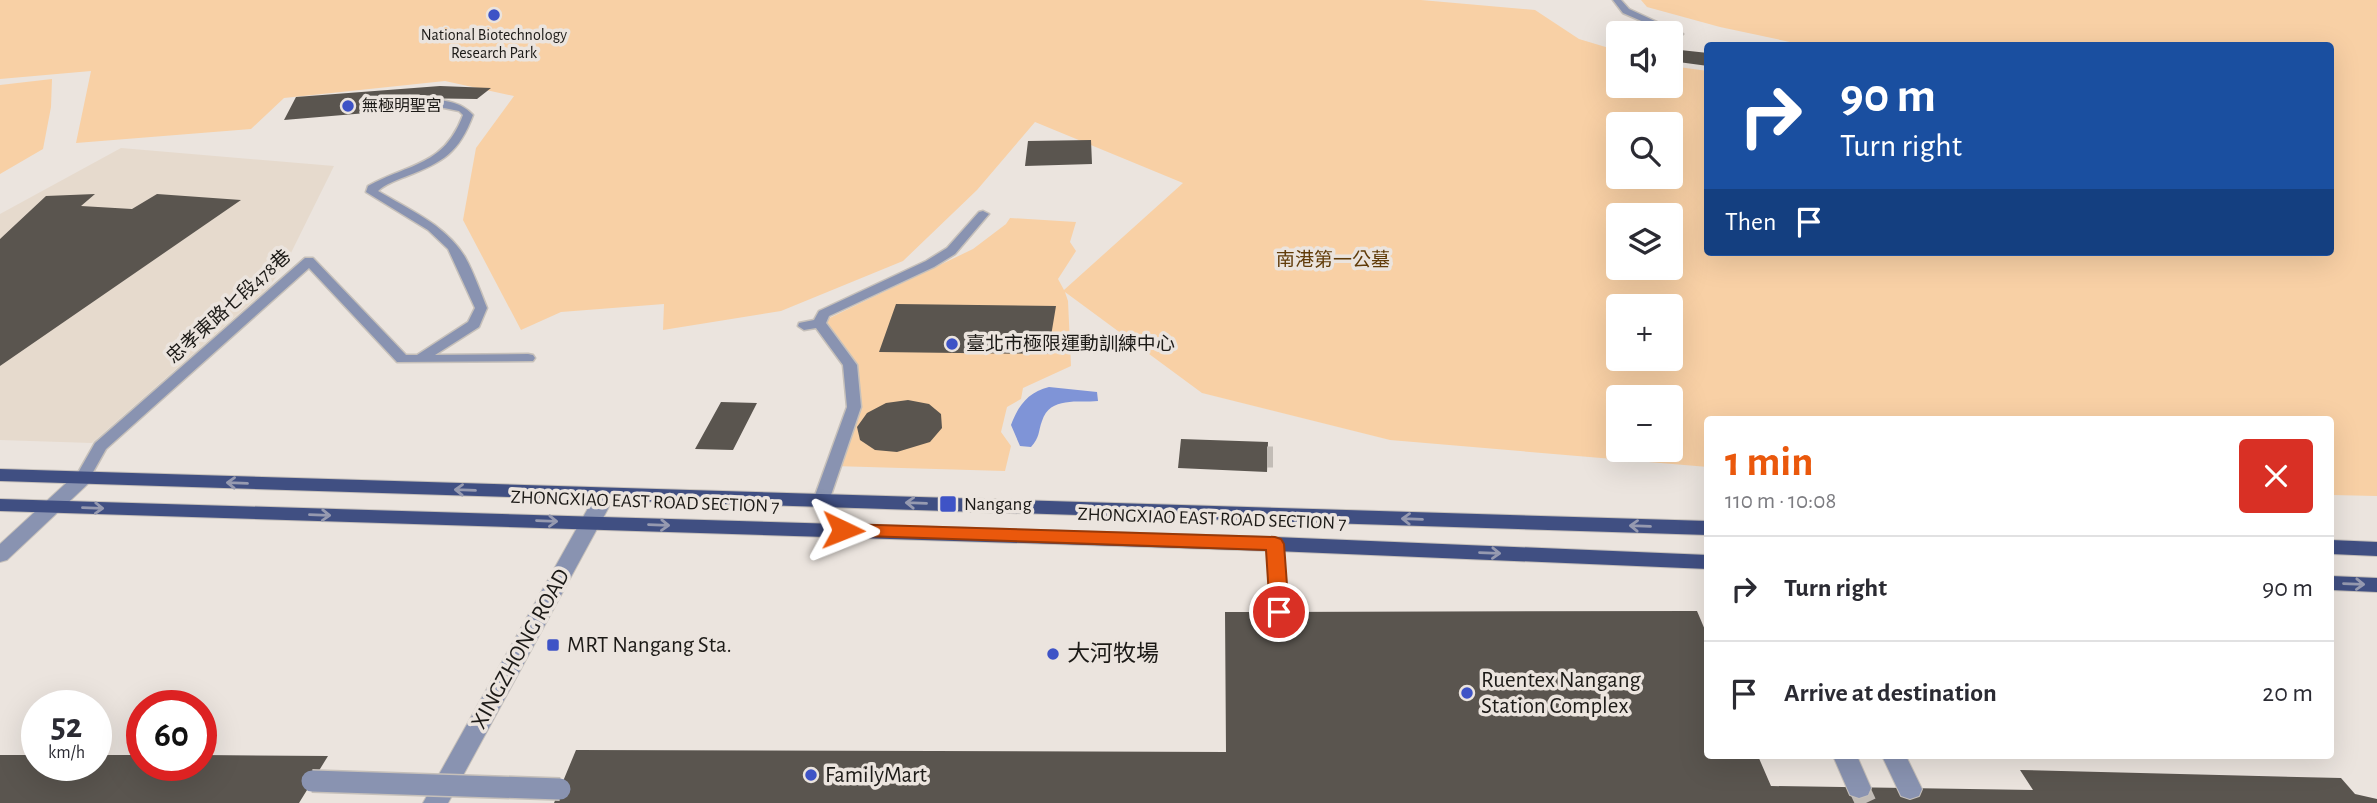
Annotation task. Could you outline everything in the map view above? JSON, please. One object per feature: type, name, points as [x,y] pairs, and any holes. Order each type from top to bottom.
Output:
[{"type":"main road","name":"ZHONGXIAO EAST ROAD SECTION 7","points":[[0,475],[1704,528]]},
{"type":"main road","name":"ZHONGXIAO EAST ROAD SECTION 7","points":[[0,505],[1275,544],[1704,562]]},
{"type":"main road","points":[[2334,547],[2377,549]]},
{"type":"main road","points":[[2334,583],[2377,585]]},
{"type":"street","points":[[0,555],[83,478]]},
{"type":"street","name":"XINGZHONG ROAD","points":[[435,803],[606,494]]},
{"type":"street","points":[[1846,759],[1859,788]]},
{"type":"street","points":[[1895,759],[1910,789]]},
{"type":"street","points":[[312,781],[560,789]]},
{"type":"lane","points":[[1617,0],[1626,11],[1649,21]]},
{"type":"lane","points":[[417,100],[462,109],[468,115],[463,135],[431,164],[382,182],[372,188],[372,192],[432,228],[452,247],[481,308],[474,324],[419,359]]},
{"type":"lane","points":[[804,326],[819,323],[824,314],[930,264],[951,251],[983,214]]},
{"type":"lane","name":"忠孝東路七段478巷","points":[[83,478],[100,446],[309,261],[402,359],[528,358]]},
{"type":"lane","points":[[819,323],[850,365],[854,407],[821,501]]},
{"type":"lane","points":[[1275,544],[1279,612]]},
{"type":"shaded area","points":[[121,148],[334,166],[286,263],[268,288],[92,443],[0,440],[0,214]]},
{"type":"green space","name":"南港第一公墓","points":[[0,0],[1421,0],[1535,10],[1579,39],[1606,47],[1606,98],[1683,98],[1683,68],[1704,70],[1704,256],[2334,256],[2334,42],[1790,42],[1647,7],[1641,0],[2377,0],[2377,496],[2334,495],[2334,416],[1704,416],[1704,467],[1649,462],[1683,462],[1683,385],[1606,385],[1606,458],[1390,440],[1202,393],[1065,292],[1068,301],[1071,366],[1023,388],[1021,399],[1007,407],[1001,432],[1011,446],[1005,471],[833,466],[854,407],[850,365],[819,323],[973,249],[1010,218],[1076,222],[1070,242],[1076,251],[1058,279],[1064,290],[1183,183],[1035,122],[977,190],[903,261],[781,311],[663,330],[664,304],[561,312],[521,330],[463,220],[476,148],[514,96],[445,81],[284,98],[251,129],[76,143],[91,71],[0,79]]},
{"type":"green space","points":[[52,79],[51,107],[43,149],[0,174],[0,85]]},
{"type":"water","points":[[1049,387],[1097,392],[1098,401],[1066,402],[1051,408],[1046,413],[1031,447],[1020,446],[1011,425],[1014,418],[1030,396]]},
{"type":"building","points":[[1683,50],[1704,53],[1704,65],[1683,63]]},
{"type":"building","points":[[440,86],[491,88],[477,99],[410,98],[402,110],[284,120],[296,97]]},
{"type":"building","points":[[1091,140],[1092,164],[1025,166],[1028,141]]},
{"type":"building","points":[[95,194],[81,206],[132,209],[157,194],[241,200],[0,366],[0,239],[46,196]]},
{"type":"building","points":[[896,304],[1056,306],[1048,354],[879,352]]},
{"type":"building","points":[[908,400],[929,404],[941,414],[942,428],[930,442],[897,452],[875,450],[860,440],[857,427],[867,413],[886,403]]},
{"type":"building","points":[[721,402],[757,403],[733,450],[695,449]]},
{"type":"building","points":[[1181,439],[1268,442],[1267,472],[1178,468]]},
{"type":"building","name":"Ruentex Nangang Station Complex","points":[[1697,611],[1704,628],[1704,759],[1759,759],[1771,786],[2033,790],[2020,770],[2341,778],[2355,794],[2377,799],[2377,803],[554,803],[576,750],[1226,752],[1225,612]]},
{"type":"building","points":[[0,755],[21,755],[21,781],[112,781],[112,755],[126,755],[126,781],[217,781],[217,755],[328,756],[299,803],[0,803]]},
{"type":"tunnel","points":[[1267,457],[1273,457]]},
{"type":"tunnel","points":[[1859,788],[1866,803]]},
{"type":"place","name":"National Biotechnology Research Park","points":[[494,15]]},
{"type":"place","name":"無極明聖宮","points":[[348,106]]},
{"type":"place","name":"臺北市極限運動訓練中心","points":[[952,344]]},
{"type":"place","name":"Nangang","points":[[948,504]]},
{"type":"place","name":"MRT Nangang Sta.","points":[[553,645]]},
{"type":"place","name":"大河牧場","points":[[1053,654]]},
{"type":"place","name":"Ruentex Nangang Station Complex","points":[[1467,693]]},
{"type":"place","name":"FamilyMart","points":[[811,775]]},
{"type":"route","points":[[843,530],[1275,544],[1279,612]]}]
